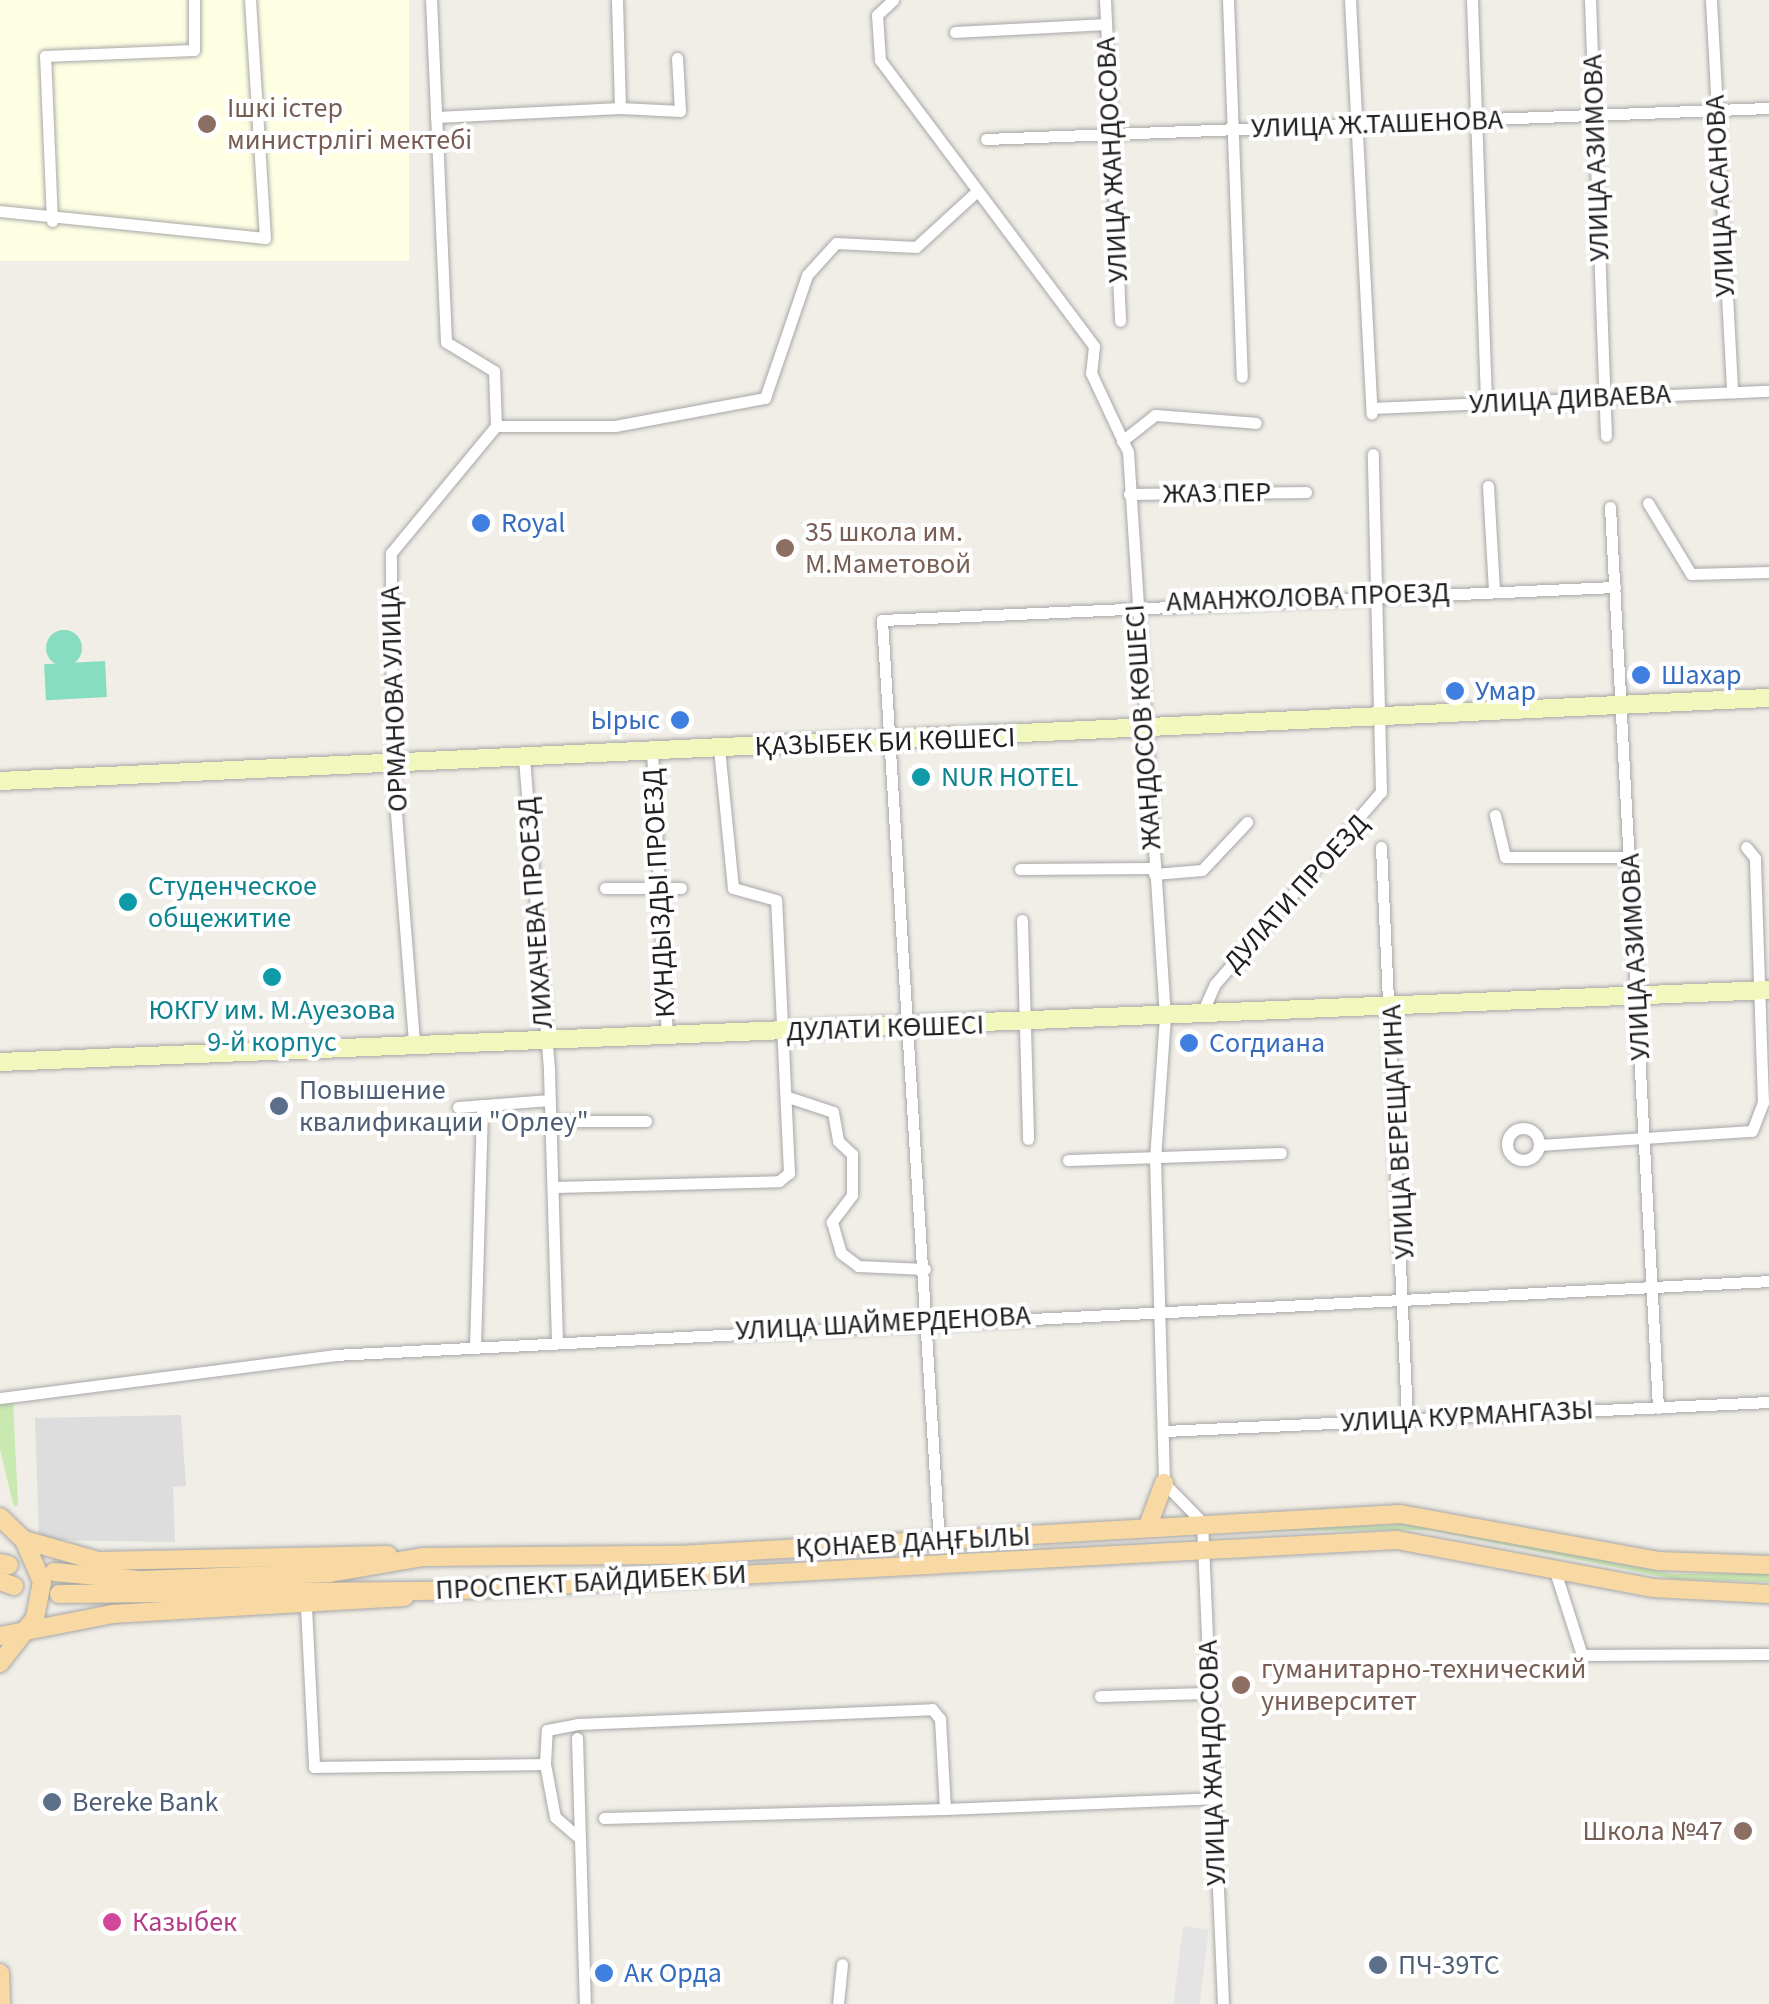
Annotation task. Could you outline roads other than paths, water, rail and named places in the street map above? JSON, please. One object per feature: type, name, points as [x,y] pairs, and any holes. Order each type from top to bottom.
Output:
[{"type":"main road","name":"ҚАЗЫБЕК БИ КӨШЕСІ","points":[[0,781],[1144,732],[1380,715],[1769,698]]},
{"type":"main road","name":"ДУЛАТИ КӨШЕСІ","points":[[0,1062],[414,1042],[912,1028],[1764,990]]},
{"type":"main road","points":[[1148,1526],[1164,1484]]},
{"type":"main road","name":"ҚОНАЕВ ДАҢҒЫЛЫ","points":[[54,1572],[140,1580],[330,1573],[424,1557],[939,1542],[1202,1522],[1400,1514],[1658,1561],[1769,1565]]},
{"type":"main road","points":[[0,1517],[24,1540],[42,1582],[40,1608],[0,1663]]},
{"type":"main road","points":[[24,1540],[98,1560],[424,1557]]},
{"type":"main road","points":[[1203,1546],[1397,1540],[1713,1596],[1769,1594]]},
{"type":"main road","name":"ПРОСПЕКТ БАЙДИБЕК БИ","points":[[59,1594],[440,1591],[1203,1546]]},
{"type":"main road","points":[[0,1636],[112,1614],[306,1606],[440,1591]]},
{"type":"main road","points":[[0,1973],[1,2004]]},
{"type":"street","points":[[52,220],[45,56],[194,50],[194,0]]},
{"type":"street","points":[[0,211],[52,220],[265,238],[250,0]]},
{"type":"street","points":[[431,0],[446,342],[494,371],[496,426],[615,426],[766,398],[807,275],[836,243],[916,246],[976,192]]},
{"type":"street","points":[[617,0],[620,108]]},
{"type":"street","name":"ЖАНДОСОВ КӨШЕСІ","points":[[892,0],[877,16],[880,60],[1094,346],[1090,373],[1122,441],[1129,494],[1165,1016],[1155,1158],[1166,1431],[1164,1484]]},
{"type":"street","name":"УЛИЦА ЖАНДОСОВА","points":[[1105,0],[1120,321]]},
{"type":"street","points":[[1228,0],[1242,377]]},
{"type":"street","points":[[1350,0],[1360,124]]},
{"type":"street","points":[[1472,0],[1486,403]]},
{"type":"street","name":"УЛИЦА АЗИМОВА","points":[[1590,0],[1606,436]]},
{"type":"street","name":"УЛИЦА АСАНОВА","points":[[1711,0],[1732,392]]},
{"type":"street","points":[[955,32],[1106,24]]},
{"type":"street","points":[[436,117],[620,108],[680,111],[677,58]]},
{"type":"street","name":"УЛИЦА Ж.ТАШЕНОВА","points":[[986,139],[1769,108]]},
{"type":"street","name":"УЛИЦА ДИВАЕВА","points":[[1360,124],[1372,411],[1769,391]]},
{"type":"street","points":[[1122,441],[1156,416],[1256,423]]},
{"type":"street","name":"ОРМАНОВА УЛИЦА","points":[[414,1042],[392,764],[391,553],[496,426]]},
{"type":"street","points":[[1373,454],[1380,715]]},
{"type":"street","points":[[1488,486],[1494,590]]},
{"type":"street","name":"ЖАЗ ПЕР","points":[[1129,494],[1306,492]]},
{"type":"street","points":[[1648,503],[1692,574],[1769,572]]},
{"type":"street","name":"УЛИЦА АЗИМОВА","points":[[1610,507],[1638,995],[1648,1289],[1658,1408]]},
{"type":"street","name":"АМАНЖОЛОВА ПРОЕЗД","points":[[894,742],[882,620],[1134,603],[1615,587]]},
{"type":"street","name":"ДУЛАТИ ПРОЕЗД","points":[[1202,1013],[1215,984],[1374,806],[1382,772],[1380,715]]},
{"type":"street","points":[[894,742],[939,1542]]},
{"type":"street","points":[[555,1186],[779,1181],[789,1173],[786,1031],[776,900],[732,885],[720,748]]},
{"type":"street","name":"КУНДЫЗДЫ ПРОЕЗД","points":[[652,751],[667,1035]]},
{"type":"street","name":"ЛИХАЧЕВА ПРОЕЗД","points":[[524,758],[552,1121],[557,1341]]},
{"type":"street","points":[[1495,816],[1505,858],[1630,856]]},
{"type":"street","points":[[1020,869],[1202,870],[1246,822]]},
{"type":"street","name":"УЛИЦА ВЕРЕЩАГИНА","points":[[1380,846],[1406,1294],[1406,1418]]},
{"type":"street","points":[[1539,1145],[1752,1132],[1762,1103],[1764,990],[1755,858],[1746,846]]},
{"type":"street","points":[[605,888],[681,888]]},
{"type":"street","points":[[1022,920],[1028,1023],[1028,1140]]},
{"type":"street","points":[[788,1096],[833,1112],[838,1142],[852,1154],[852,1195],[832,1222],[840,1253],[858,1266],[925,1270]]},
{"type":"street","points":[[458,1107],[550,1100]]},
{"type":"street","points":[[475,1346],[482,1105]]},
{"type":"street","points":[[552,1121],[646,1121]]},
{"type":"street","points":[[1068,1160],[1281,1154]]},
{"type":"street","name":"УЛИЦА ШАЙМЕРДЕНОВА","points":[[0,1398],[475,1346],[1406,1294],[1648,1289],[1769,1281]]},
{"type":"street","name":"УЛИЦА КУРМАНГАЗЫ","points":[[1166,1431],[1769,1402]]},
{"type":"street","points":[[1164,1484],[1202,1522]]},
{"type":"street","name":"УЛИЦА ЖАНДОСОВА","points":[[1202,1522],[1223,2004]]},
{"type":"street","points":[[1554,1568],[1582,1655],[1769,1654]]},
{"type":"street","points":[[306,1606],[314,1767],[545,1764]]},
{"type":"street","points":[[1100,1696],[1209,1693]]},
{"type":"street","points":[[574,1836],[551,1807],[545,1764],[547,1730],[578,1724],[932,1709],[940,1719],[945,1809]]},
{"type":"street","points":[[576,1738],[574,1836],[585,2004]]},
{"type":"street","points":[[604,1818],[1214,1798]]},
{"type":"street","points":[[838,2004],[842,1964]]},
{"type":"place","name":"Ішкі істер министрлігі мектебі","points":[[207,124]]},
{"type":"place","name":"Royal","points":[[481,523]]},
{"type":"place","name":"35 школа им. М.Маметовой","points":[[785,548]]},
{"type":"place","name":"Шахар","points":[[1641,675]]},
{"type":"place","name":"Умар","points":[[1455,691]]},
{"type":"place","name":"Ырыс","points":[[680,720]]},
{"type":"place","name":"NUR HOTEL","points":[[921,777]]},
{"type":"place","name":"Студенческое общежитие","points":[[128,902]]},
{"type":"place","name":"ЮКГУ им. М.Ауезова 9-й корпус","points":[[272,977]]},
{"type":"place","name":"Согдиана","points":[[1189,1043]]},
{"type":"place","name":"Повышение квалификации \"Орлеу\"","points":[[279,1106]]},
{"type":"place","name":"гуманитарно-технический университет","points":[[1241,1685]]},
{"type":"place","name":"Bereke Bank","points":[[52,1802]]},
{"type":"place","name":"Школа №47","points":[[1743,1831]]},
{"type":"place","name":"Казыбек","points":[[112,1922]]},
{"type":"place","name":"ПЧ-39ТС","points":[[1378,1965]]},
{"type":"place","name":"Ак Орда","points":[[604,1973]]}]
